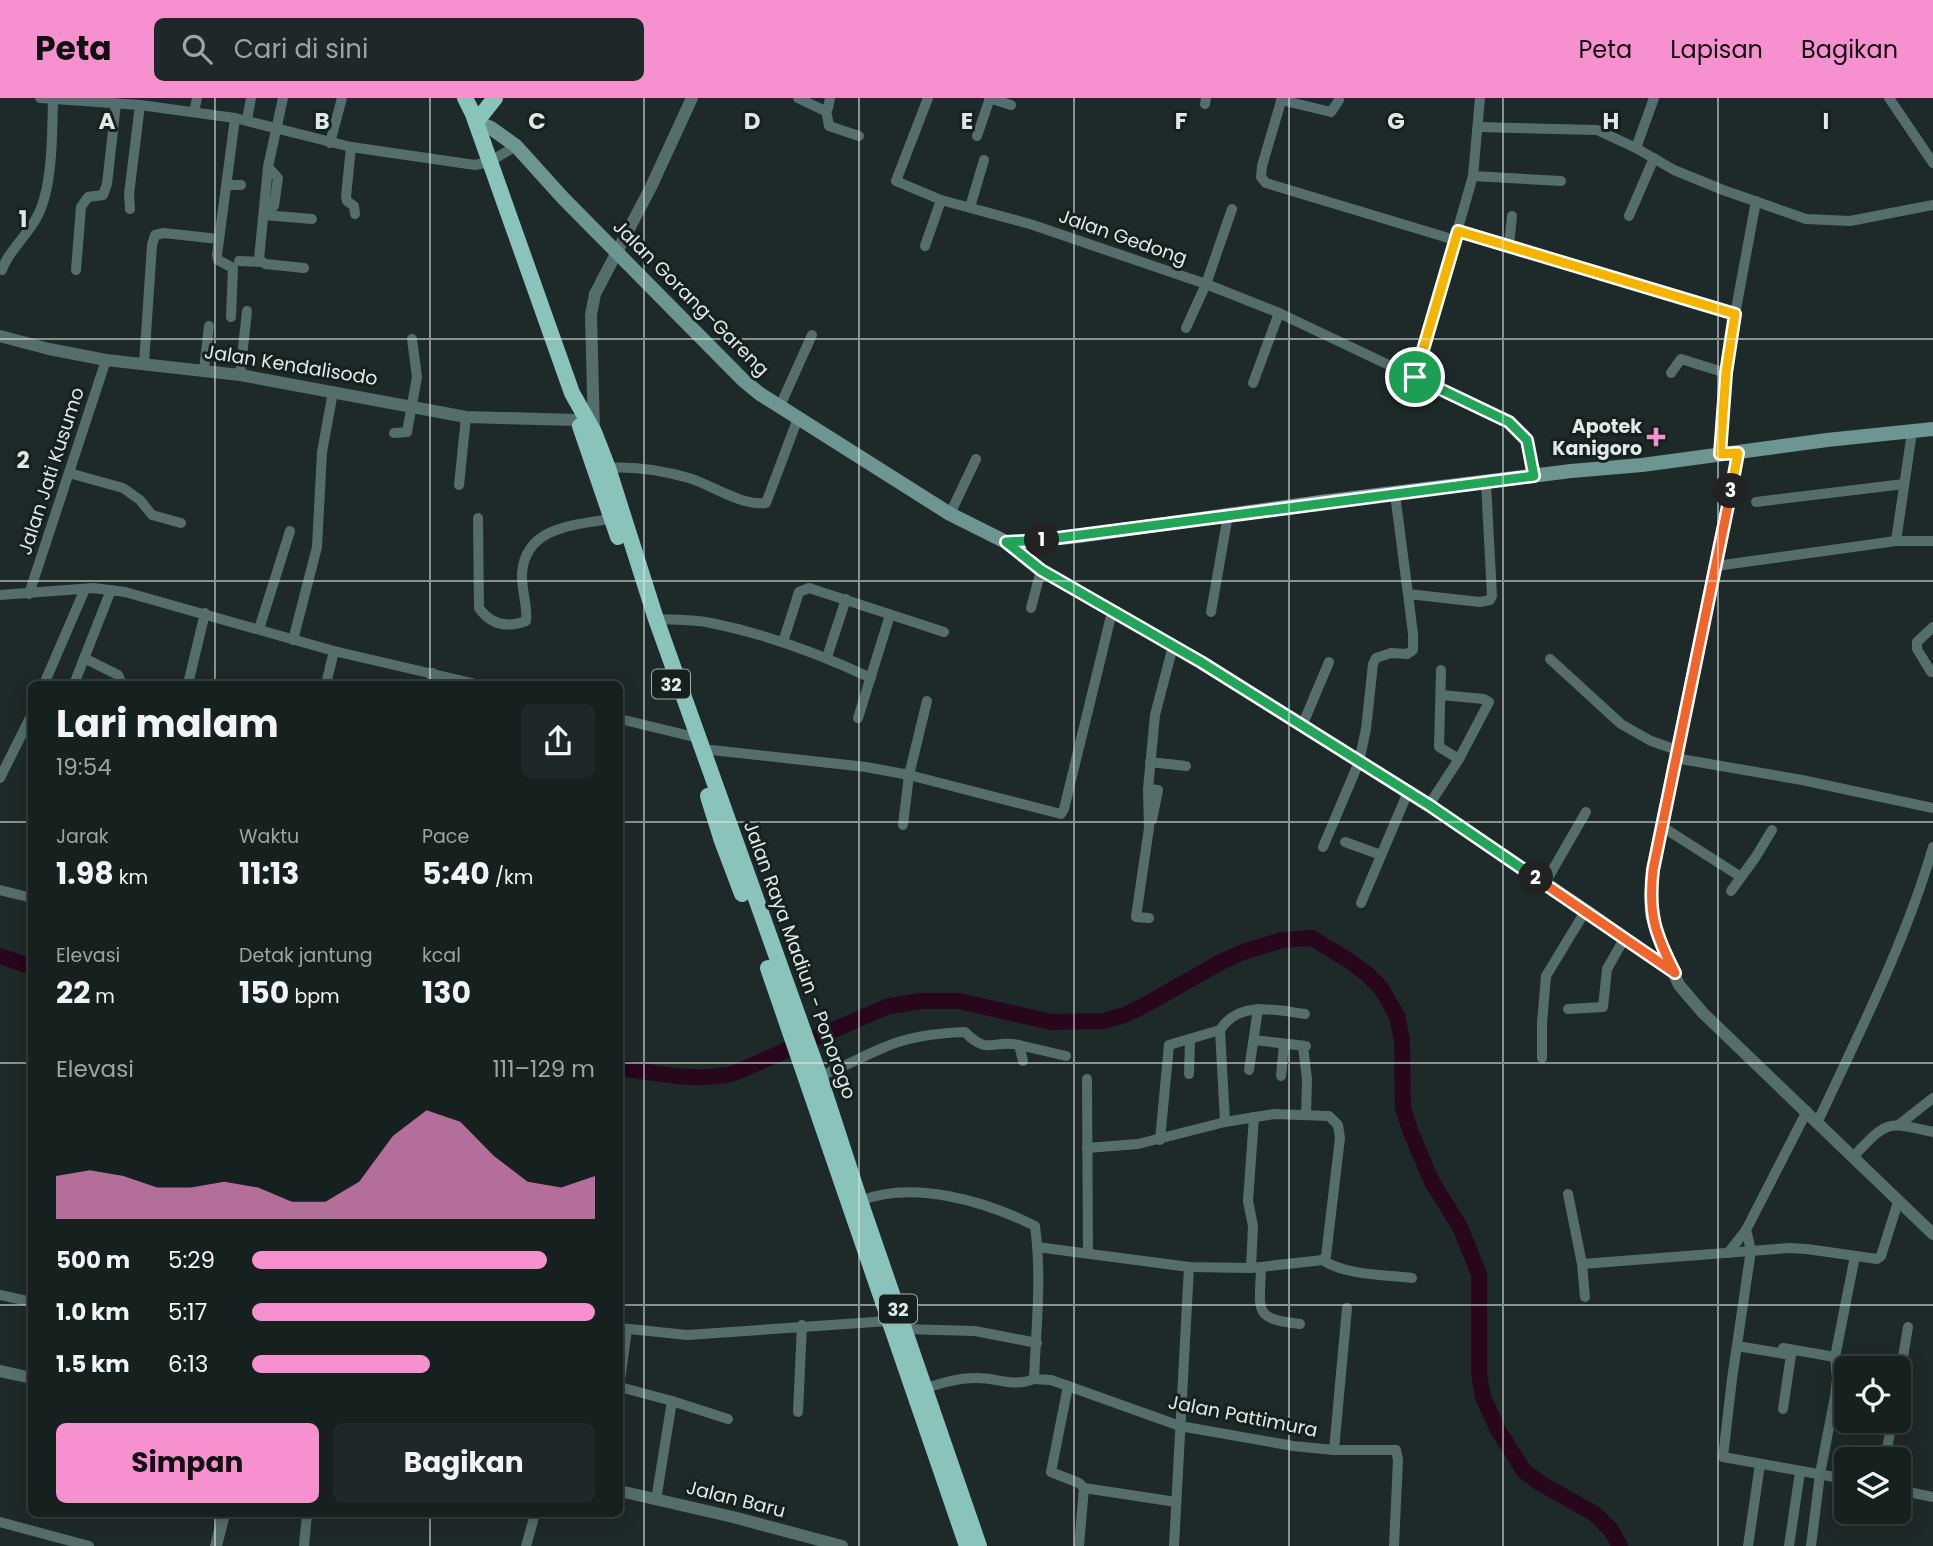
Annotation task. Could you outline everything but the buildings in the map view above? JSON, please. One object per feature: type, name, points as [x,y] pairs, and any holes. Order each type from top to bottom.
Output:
[{"type":"highway","name":"Jalan Raya Madiun - Ponorogo","points":[[465,98],[476,122],[572,393],[578,420],[656,618],[776,972],[821,1073],[837,1149],[967,1546]]},
{"type":"highway","points":[[476,122],[495,98]]},
{"type":"highway","name":"Jalan Raya Madiun - Ponorogo","points":[[572,393],[594,432],[608,468],[618,518],[722,841],[745,886]]},
{"type":"highway","name":"Jalan Raya Madiun - Ponorogo","points":[[837,1149],[860,1201],[895,1326],[926,1388],[979,1546]]},
{"type":"main road","name":"Jalan Gorang-Gareng","points":[[476,122],[491,128],[516,146],[743,380],[779,406],[950,514],[1006,542]]},
{"type":"main road","points":[[1006,542],[1079,536],[1534,476],[1933,429]]},
{"type":"street","points":[[40,98],[116,104],[141,102],[247,120],[351,147],[475,165],[489,162],[516,146]]},
{"type":"street","points":[[194,112],[197,98]]},
{"type":"street","points":[[247,120],[251,98]]},
{"type":"street","points":[[261,262],[259,259],[264,213],[274,206],[278,178],[268,167],[283,98]]},
{"type":"street","points":[[330,143],[342,98]]},
{"type":"street","points":[[594,432],[591,315],[601,280],[651,187],[692,98]]},
{"type":"street","points":[[798,98],[826,110]]},
{"type":"street","points":[[830,98],[826,110],[829,126],[859,136]]},
{"type":"street","name":"Jalan Gedong","points":[[928,98],[896,181],[941,200],[1030,223],[1206,284],[1279,313],[1509,422],[1527,440],[1534,476]]},
{"type":"street","points":[[976,136],[989,98],[1011,105]]},
{"type":"street","points":[[1415,377],[1473,176],[1480,98]]},
{"type":"street","points":[[1636,148],[1654,98]]},
{"type":"street","points":[[1889,98],[1933,163]]},
{"type":"street","points":[[1339,100],[1331,112],[1282,99],[1262,166],[1261,177],[1266,183],[1457,235],[1510,245],[1735,314]]},
{"type":"street","points":[[2,270],[41,209],[50,161],[53,100]]},
{"type":"street","points":[[130,209],[129,194],[141,102]]},
{"type":"street","points":[[76,270],[81,207],[88,197],[103,195],[107,184],[116,104]]},
{"type":"street","points":[[231,317],[232,265],[218,260],[218,239],[235,118]]},
{"type":"street","points":[[1479,127],[1590,129],[1636,148],[1674,170],[1805,219],[1850,221],[1933,205]]},
{"type":"street","points":[[351,147],[346,197],[354,206],[355,214]]},
{"type":"street","points":[[1629,216],[1654,158]]},
{"type":"street","points":[[970,207],[984,160]]},
{"type":"street","points":[[1473,176],[1561,181]]},
{"type":"street","points":[[226,185],[241,185]]},
{"type":"street","points":[[925,246],[941,200]]},
{"type":"street","points":[[1720,454],[1726,373],[1756,201]]},
{"type":"street","points":[[1186,328],[1206,284],[1232,209]]},
{"type":"street","points":[[264,213],[312,219]]},
{"type":"street","points":[[1510,245],[1512,216]]},
{"type":"street","points":[[144,364],[154,237],[164,233],[218,239]]},
{"type":"street","points":[[239,261],[304,268]]},
{"type":"street","points":[[240,375],[247,311]]},
{"type":"street","points":[[1253,383],[1279,313]]},
{"type":"street","points":[[204,369],[209,326]]},
{"type":"street","points":[[779,406],[813,335]]},
{"type":"street","name":"Jalan Kendalisodo","points":[[0,336],[106,360],[204,369],[466,417],[578,420]]},
{"type":"street","points":[[394,433],[407,432],[417,371],[412,339]]},
{"type":"street","points":[[1671,373],[1681,359],[1726,373]]},
{"type":"street","name":"Jalan Jati Kusumo","points":[[29,594],[106,360]]},
{"type":"street","points":[[293,640],[317,547],[322,452],[332,392]]},
{"type":"street","points":[[459,485],[466,417]]},
{"type":"street","points":[[608,468],[627,468],[687,478],[745,500],[766,503],[798,418]]},
{"type":"street","points":[[1896,541],[1912,432]]},
{"type":"street","points":[[1738,453],[1661,826],[1653,870],[1651,915],[1679,985],[1703,1013],[1933,1234]]},
{"type":"street","points":[[950,514],[976,460]]},
{"type":"street","points":[[69,473],[123,488],[140,500],[152,515],[181,523]]},
{"type":"street","points":[[1408,594],[1466,602],[1490,600],[1493,591],[1486,483]]},
{"type":"street","points":[[1756,502],[1904,484]]},
{"type":"street","points":[[1322,847],[1359,762],[1366,729],[1373,664],[1376,658],[1391,653],[1407,654],[1413,650],[1395,494]]},
{"type":"street","points":[[1211,612],[1228,515]]},
{"type":"street","points":[[478,518],[480,608],[494,623],[511,625],[526,621],[522,574],[524,564],[538,540],[550,530],[618,518]]},
{"type":"street","points":[[259,629],[290,531]]},
{"type":"street","points":[[1716,566],[1896,541],[1933,541]]},
{"type":"street","points":[[1006,542],[1041,570],[1173,646],[1429,805],[1675,973]]},
{"type":"street","points":[[1031,608],[1041,570]]},
{"type":"street","points":[[783,642],[799,592],[815,588],[944,632]]},
{"type":"street","points":[[45,681],[85,589]]},
{"type":"street","points":[[0,595],[85,589],[111,590],[205,613],[334,651],[464,681]]},
{"type":"street","points":[[75,681],[111,590]]},
{"type":"street","points":[[827,657],[846,599]]},
{"type":"street","points":[[702,749],[866,766],[1063,813],[1112,612]]},
{"type":"street","points":[[189,681],[205,613]]},
{"type":"street","points":[[858,718],[890,615]]},
{"type":"street","points":[[656,618],[710,622],[783,642],[827,657],[871,678]]},
{"type":"street","points":[[1931,672],[1917,649],[1917,642],[1933,627]]},
{"type":"street","points":[[1149,918],[1136,917],[1149,828],[1158,790],[1148,789],[1155,715],[1173,646]]},
{"type":"street","points":[[327,681],[334,651]]},
{"type":"street","points":[[84,658],[118,675],[121,681]]},
{"type":"street","points":[[1550,659],[1621,724],[1676,754],[1933,808]]},
{"type":"street","points":[[1302,726],[1329,662]]},
{"type":"street","points":[[1441,670],[1439,747],[1459,759]]},
{"type":"street","points":[[432,681],[433,673]]},
{"type":"street","points":[[1429,805],[1459,759],[1489,702],[1488,699],[1441,695]]},
{"type":"street","points":[[904,825],[909,775],[927,701]]},
{"type":"street","points":[[623,720],[690,736]]},
{"type":"street","points":[[0,778],[28,722]]},
{"type":"street","points":[[1150,762],[1186,765]]},
{"type":"street","points":[[1361,903],[1408,792]]},
{"type":"street","points":[[1545,883],[1586,813]]},
{"type":"street","points":[[1661,826],[1741,877]]},
{"type":"street","points":[[1731,891],[1772,830]]},
{"type":"street","points":[[1345,842],[1381,855]]},
{"type":"street","points":[[1818,1121],[1899,944],[1921,889],[1933,847]]},
{"type":"street","points":[[0,890],[28,897]]},
{"type":"street","points":[[1542,1058],[1546,976],[1586,910]]},
{"type":"street","points":[[1568,1009],[1603,1007],[1607,969],[1625,939]]},
{"type":"street","points":[[1249,1070],[1258,1009]]},
{"type":"street","points":[[1160,1140],[1169,1045],[1220,1030],[1227,1020],[1239,1012],[1258,1009],[1305,1014]]},
{"type":"street","points":[[1220,1030],[1225,1122]]},
{"type":"street","points":[[821,1073],[887,1046],[938,1033],[965,1032],[977,1044],[1009,1043],[1066,1056]]},
{"type":"street","points":[[1189,1040],[1189,1074]]},
{"type":"street","points":[[1254,1040],[1305,1046],[1306,1115]]},
{"type":"street","points":[[1281,1076],[1284,1044]]},
{"type":"street","points":[[1018,1045],[1023,1061]]},
{"type":"street","points":[[1087,1079],[1088,1253]]},
{"type":"street","points":[[1854,1156],[1879,1129],[1900,1124],[1933,1098]]},
{"type":"street","points":[[1728,1253],[1746,1230],[1807,1111]]},
{"type":"street","points":[[1087,1148],[1138,1144],[1225,1122],[1274,1114],[1329,1116],[1338,1125],[1340,1138],[1326,1256],[1323,1260]]},
{"type":"street","points":[[1254,1117],[1248,1201],[1253,1226],[1260,1307],[1263,1315],[1273,1321],[1300,1324]]},
{"type":"street","points":[[1900,1124],[1933,1132]]},
{"type":"street","points":[[860,1201],[875,1195],[934,1194],[1014,1216],[1035,1226],[1037,1343],[1034,1379]]},
{"type":"street","points":[[1568,1194],[1585,1297]]},
{"type":"street","points":[[1581,1264],[1751,1250],[1807,1249],[1875,1259],[1881,1256],[1898,1202]]},
{"type":"street","points":[[1746,1230],[1751,1250],[1723,1457],[1834,1477]]},
{"type":"street","points":[[1037,1247],[1189,1267],[1256,1268],[1323,1260],[1345,1269],[1412,1278]]},
{"type":"street","points":[[1835,1356],[1856,1256]]},
{"type":"street","points":[[1174,1546],[1189,1267]]},
{"type":"street","points":[[0,1295],[28,1301]]},
{"type":"street","points":[[1334,1450],[1347,1308]]},
{"type":"street","points":[[798,1412],[802,1325]]},
{"type":"street","points":[[623,1328],[687,1335],[802,1325],[895,1326],[975,1331],[1037,1343]]},
{"type":"street","points":[[1903,1356],[1908,1327]]},
{"type":"street","points":[[1738,1343],[1834,1357]]},
{"type":"street","points":[[1738,1343],[1791,1355],[1783,1409]]},
{"type":"street","points":[[0,1371],[28,1377]]},
{"type":"street","name":"Jalan Pattimura","points":[[926,1388],[947,1381],[974,1378],[1016,1384],[1034,1379],[1051,1380],[1180,1426],[1293,1446],[1334,1450],[1394,1449],[1398,1451],[1394,1546]]},
{"type":"street","points":[[1068,1386],[1051,1472],[1079,1483],[1084,1488],[1177,1502]]},
{"type":"street","points":[[623,1388],[728,1419]]},
{"type":"street","points":[[656,1500],[672,1401]]},
{"type":"street","points":[[1811,1546],[1820,1474],[1834,1401]]},
{"type":"street","points":[[1748,1546],[1760,1464]]},
{"type":"street","points":[[1789,1546],[1800,1472]]},
{"type":"street","points":[[1079,1546],[1084,1488]]},
{"type":"street","name":"Jalan Baru","points":[[623,1492],[842,1546]]},
{"type":"street","points":[[1911,1492],[1933,1497]]},
{"type":"street","points":[[216,1546],[221,1517]]},
{"type":"street","points":[[304,1546],[307,1517]]},
{"type":"street","points":[[526,1546],[534,1517]]},
{"type":"street","points":[[0,1522],[89,1546]]},
{"type":"waterway","points":[[623,1068],[689,1077],[732,1074],[886,1007],[921,1001],[959,1001],[1051,1022],[1103,1021],[1125,1015],[1243,952],[1282,940],[1312,938],[1367,974],[1381,988],[1397,1016],[1402,1040],[1403,1108],[1432,1182],[1460,1227],[1479,1274],[1479,1374],[1483,1397],[1498,1430],[1524,1471],[1595,1514],[1611,1530],[1620,1546]]},
{"type":"waterway","points":[[0,956],[28,966]]},
{"type":"place","name":"Apotek Kanigoro","points":[[1656,437]]},
{"type":"route","points":[[1458,231],[1735,314],[1726,373],[1720,454],[1738,453],[1661,826],[1650,897],[1651,915],[1661,945],[1675,973],[1429,805],[1183,651],[1041,570],[1006,542],[1079,536],[1534,476],[1527,440],[1509,422],[1415,377],[1458,231]]}]
